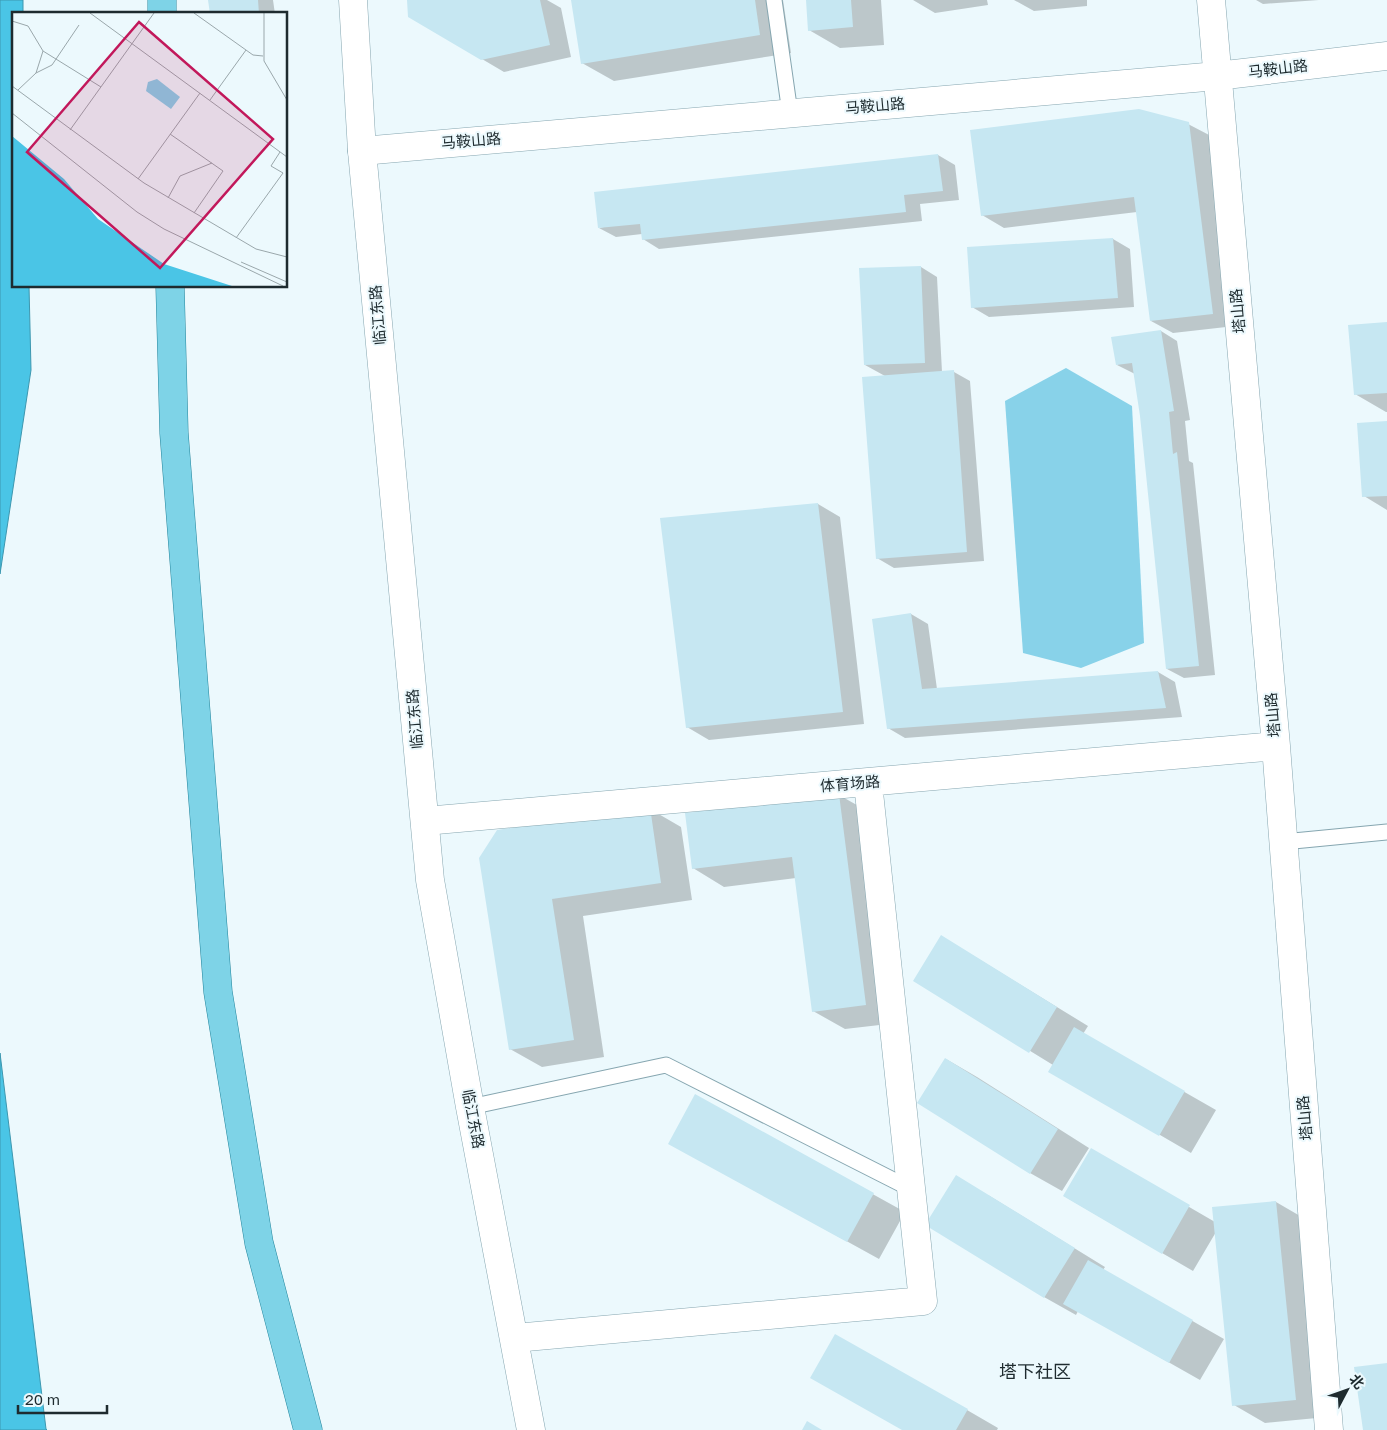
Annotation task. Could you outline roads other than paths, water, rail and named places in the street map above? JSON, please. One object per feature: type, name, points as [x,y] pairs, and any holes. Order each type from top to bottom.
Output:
[{"type":"main road","points":[[170,288],[174,433],[218,992],[259,1243],[308,1430]]},
{"type":"street","name":"临江东路","points":[[353,0],[362,150],[430,880],[470,1107],[532,1430]]},
{"type":"street","name":"塔山路","points":[[1211,0],[1276,746],[1329,1430]]},
{"type":"street","name":"马鞍山路","points":[[362,150],[1217,76],[1387,56]]},
{"type":"street","name":"体育场路","points":[[425,821],[1276,746]]},
{"type":"street","points":[[514,1338],[923,1301],[868,782]]},
{"type":"lane","points":[[774,0],[790,113]]},
{"type":"lane","points":[[1283,842],[1387,832]]},
{"type":"lane","points":[[470,1107],[666,1065],[911,1189]]},
{"type":"district","name":"塔下社区","points":[[1035,1372]]}]
